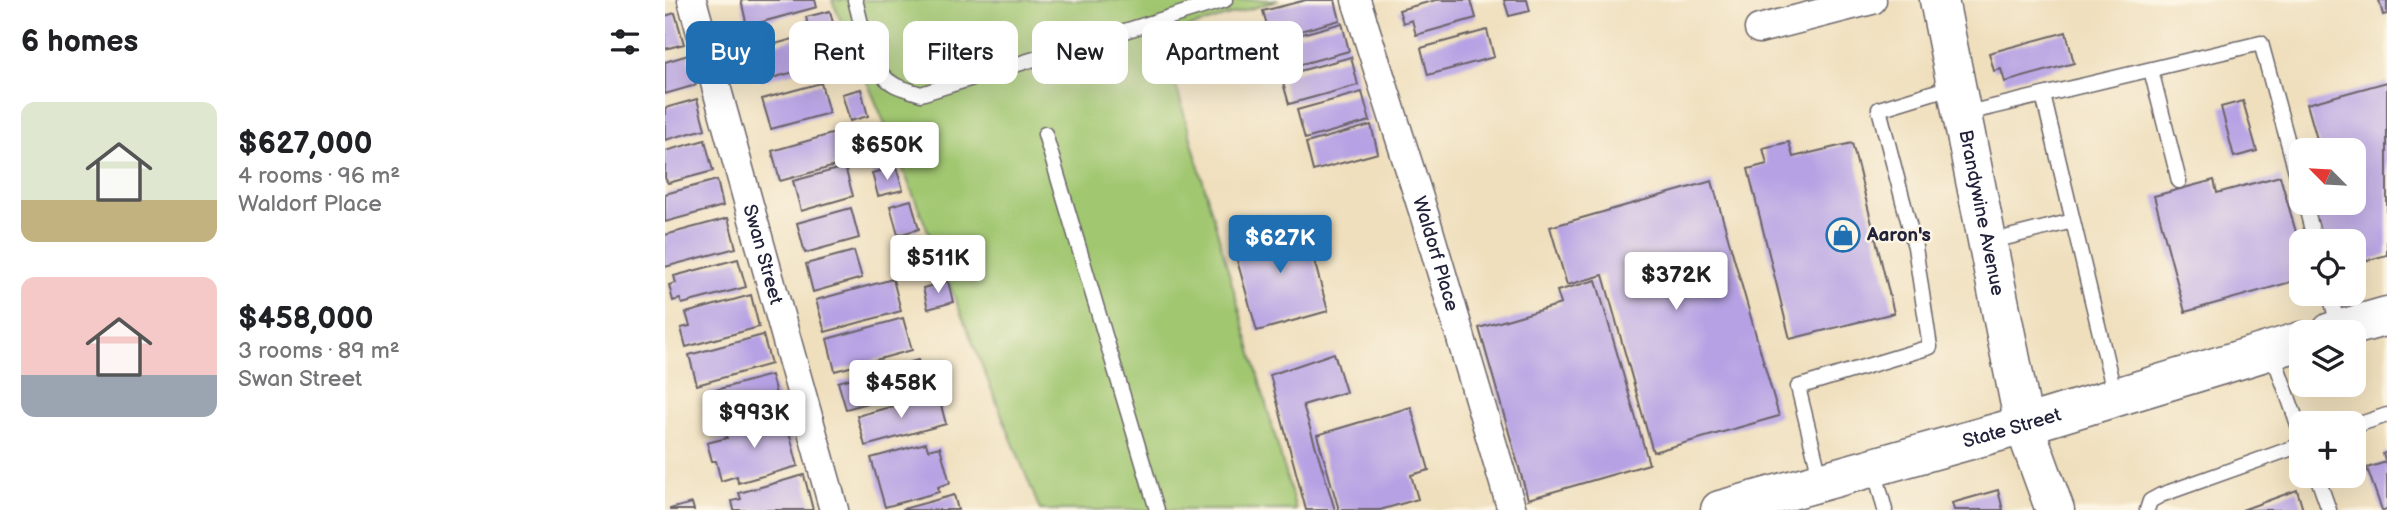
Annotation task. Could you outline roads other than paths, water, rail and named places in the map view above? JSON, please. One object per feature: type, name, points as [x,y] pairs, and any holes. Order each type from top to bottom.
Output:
[{"type":"main road","name":"Brandywine Avenue","points":[[1939,0],[2024,425],[2055,510]]},
{"type":"main road","points":[[2366,322],[2387,316]]},
{"type":"main road","name":"State Street","points":[[1735,508],[2286,346]]},
{"type":"street","name":"Swan Street","points":[[692,0],[834,510]]},
{"type":"street","name":"Waldorf Place","points":[[1356,0],[1425,217],[1511,510]]},
{"type":"street","points":[[1759,29],[1872,0]]},
{"type":"lane","points":[[855,0],[873,61],[882,75],[895,85],[921,94],[1225,0]]},
{"type":"lane","points":[[1821,482],[1798,387],[1930,347],[1915,247],[1879,109],[1959,100],[2043,95],[2261,43],[2289,146]]},
{"type":"lane","points":[[2151,70],[2179,181]]},
{"type":"lane","points":[[2043,95],[2115,397]]},
{"type":"lane","points":[[1045,134],[1157,510]]},
{"type":"lane","points":[[1987,242],[2073,221]]},
{"type":"lane","points":[[2286,346],[2297,411]]},
{"type":"lane","points":[[2366,422],[2387,415]]},
{"type":"lane","points":[[2147,510],[2150,501],[2161,495],[2289,449]]},
{"type":"lane","points":[[1873,467],[1885,510]]},
{"type":"lane","points":[[2321,488],[2329,510]]},
{"type":"place","name":"Aaron's","points":[[1843,235]]}]
